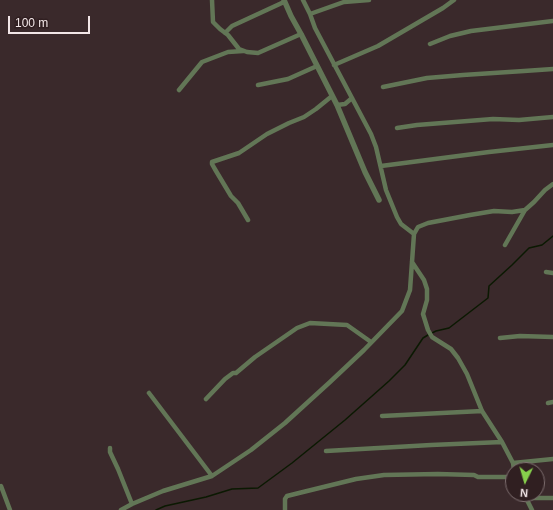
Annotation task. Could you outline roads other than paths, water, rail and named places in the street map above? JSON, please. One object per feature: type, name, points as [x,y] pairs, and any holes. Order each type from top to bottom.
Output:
[{"type":"street","points":[[212,0],[213,22],[228,35],[240,49],[244,51]]},
{"type":"street","points":[[303,0],[315,28],[371,134],[376,147],[386,190],[397,217],[401,224],[414,234]]},
{"type":"street","points":[[310,14],[344,2],[369,0]]},
{"type":"street","points":[[334,65],[378,46],[437,12],[454,0]]},
{"type":"street","points":[[225,33],[232,26],[284,1],[290,16],[301,34],[337,105],[365,172],[379,200]]},
{"type":"street","points":[[430,44],[450,36],[471,31],[553,21]]},
{"type":"street","points":[[179,90],[202,62],[228,52],[258,52],[301,34]]},
{"type":"street","points":[[258,85],[288,79],[317,66]]},
{"type":"street","points":[[383,87],[427,78],[553,69]]},
{"type":"street","points":[[248,220],[238,203],[231,196],[212,162],[239,152],[267,134],[304,117],[332,96]]},
{"type":"street","points":[[337,105],[345,104],[352,98]]},
{"type":"street","points":[[397,128],[493,119],[519,120],[553,117]]},
{"type":"street","points":[[381,166],[553,145]]},
{"type":"street","points":[[505,245],[525,210],[553,184]]},
{"type":"street","points":[[121,510],[164,491],[212,476],[251,450],[285,423],[330,382],[402,311],[410,290],[414,234],[418,227],[428,223],[494,211],[512,212],[525,210]]},
{"type":"street","points":[[412,262],[424,280],[427,289],[427,300],[422,314],[428,331],[432,337],[451,349],[458,358],[467,374],[482,411],[502,442],[512,462]]},
{"type":"street","points":[[546,272],[553,273]]},
{"type":"street","points":[[206,398],[233,372],[236,373],[255,357],[297,328],[310,323],[347,325],[371,342]]},
{"type":"street","points":[[500,338],[520,336],[553,337]]},
{"type":"street","points":[[149,393],[212,476]]},
{"type":"street","points":[[382,416],[482,411]]},
{"type":"street","points":[[326,451],[502,442]]},
{"type":"street","points":[[110,448],[110,452],[132,504]]},
{"type":"street","points":[[523,462],[553,459]]},
{"type":"street","points":[[285,510],[285,499],[287,496],[356,479],[384,475],[438,474],[474,475],[478,477],[505,477]]},
{"type":"street","points":[[1,486],[10,510]]},
{"type":"waterway","points":[[432,333],[449,328],[488,298],[489,286],[529,248],[542,245],[553,236]]},
{"type":"waterway","points":[[156,510],[165,506],[206,497],[232,489],[258,488],[292,463],[345,420],[389,381],[405,365],[423,338],[428,335]]}]
